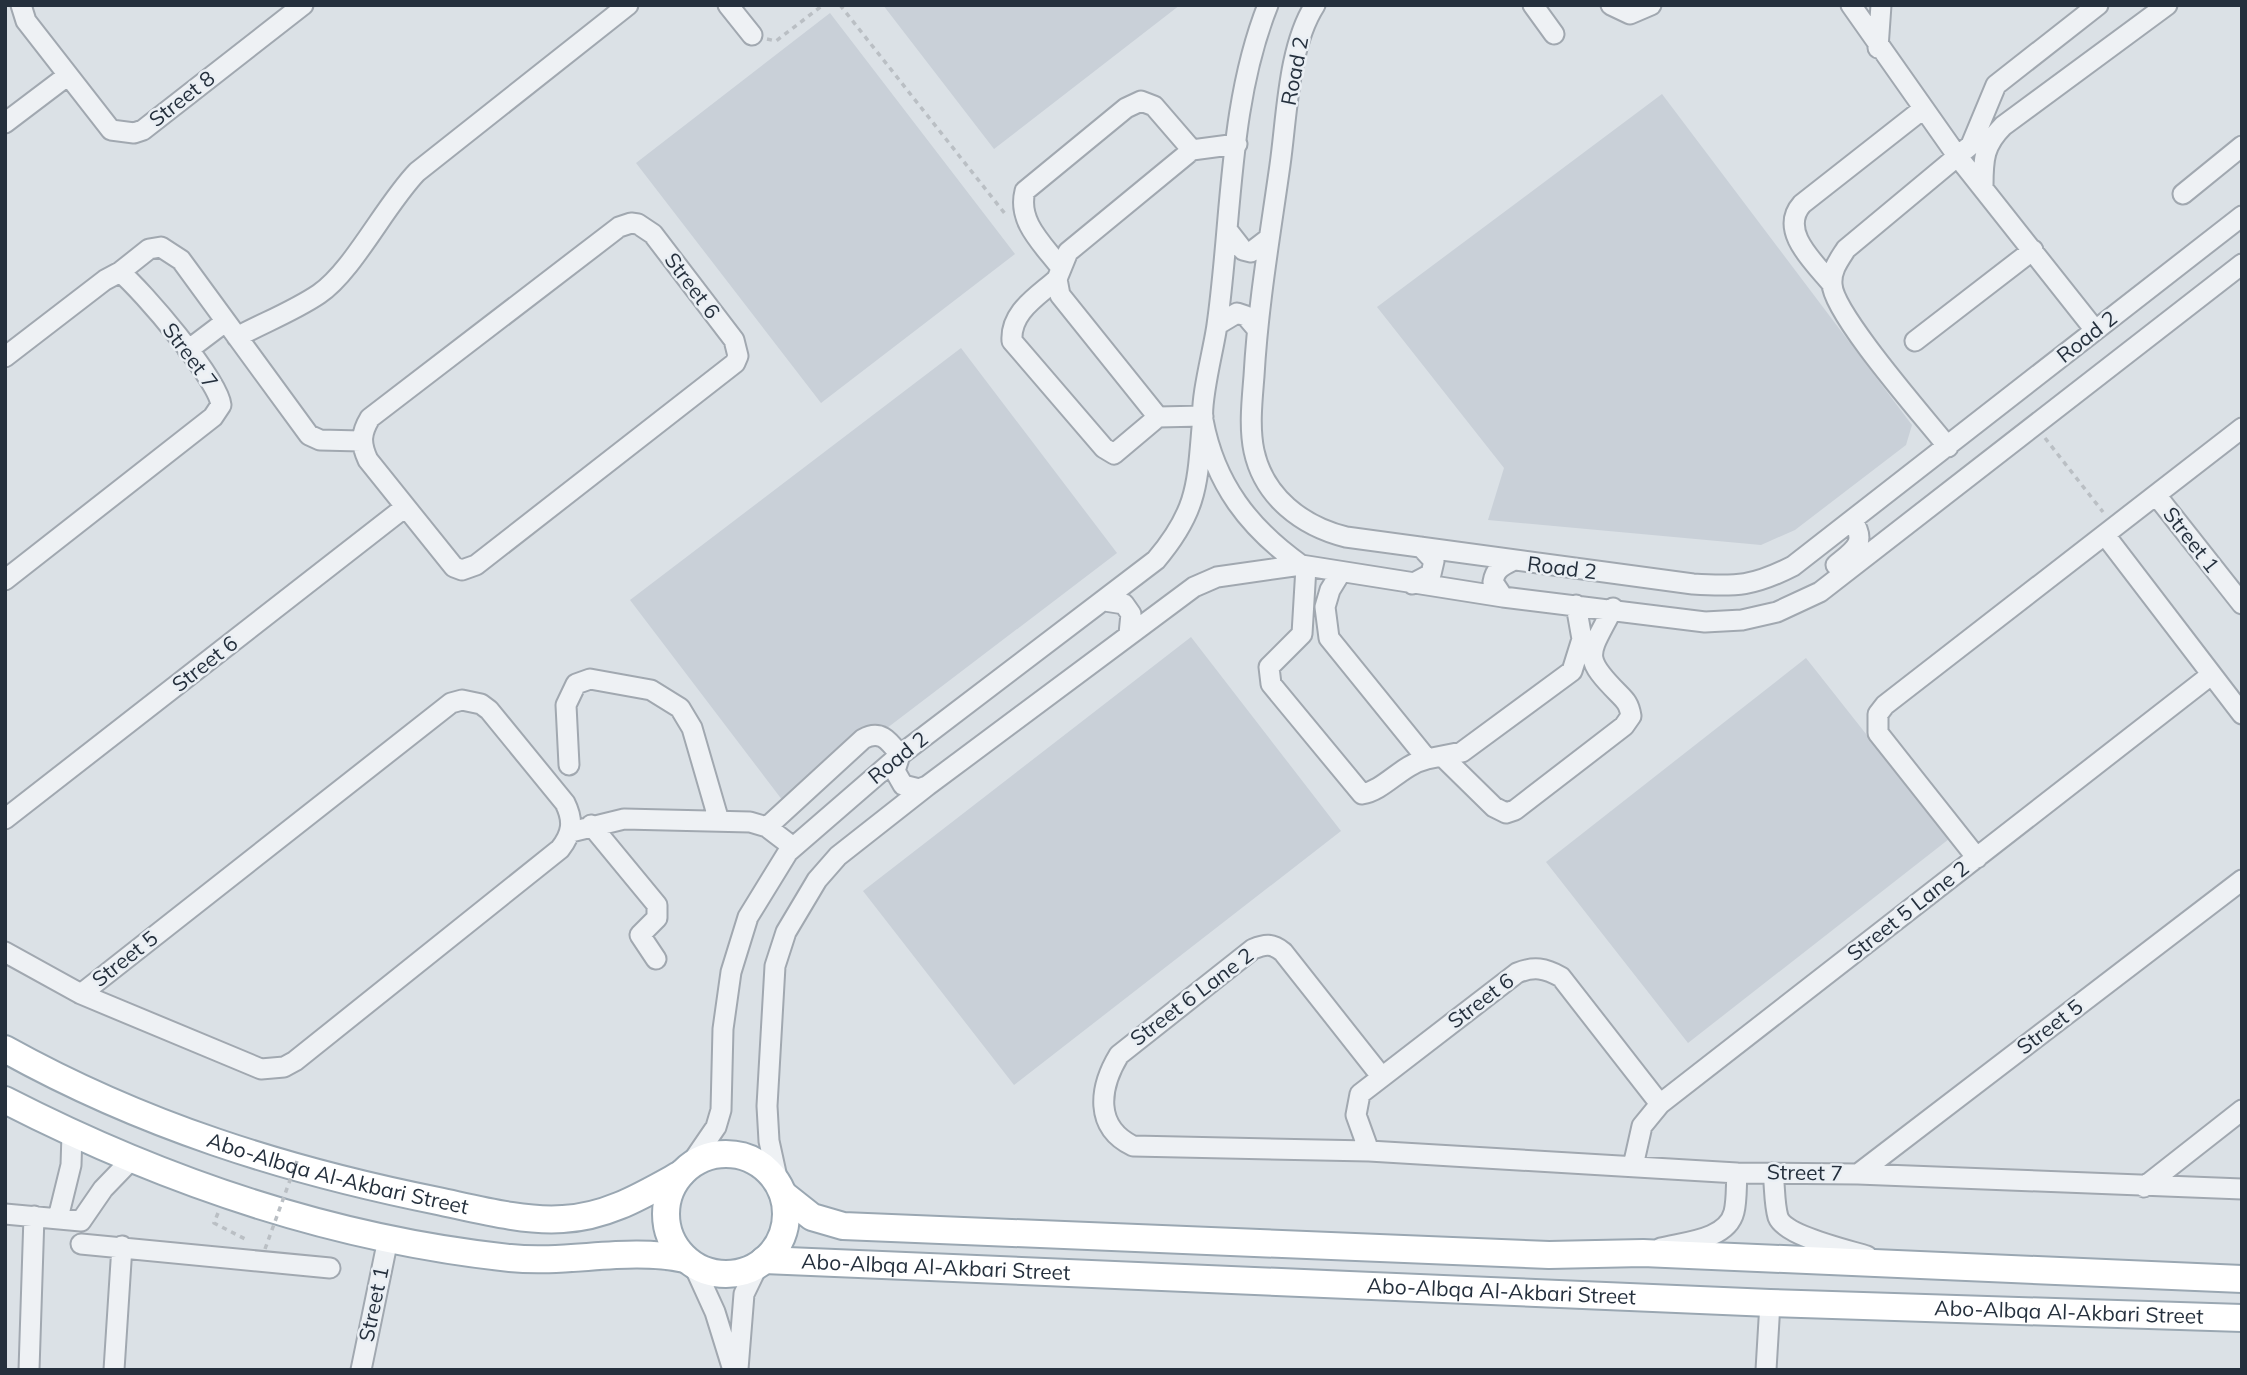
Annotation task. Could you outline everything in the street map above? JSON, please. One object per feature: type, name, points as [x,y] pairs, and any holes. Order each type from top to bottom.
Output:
[{"type":"main road","points":[[5,1031],[78,1086]]},
{"type":"main road","name":"Abo-Albqa Al-Akbari Street","points":[[5,1049],[141,1117],[295,1168],[484,1211],[561,1220],[600,1214],[686,1170]]},
{"type":"main road","name":"Abo-Albqa Al-Akbari Street","points":[[5,1100],[131,1160],[272,1212],[388,1239],[541,1260],[660,1254],[689,1262]]},
{"type":"main road","points":[[723,1153],[756,1161],[780,1188],[785,1226],[780,1241],[761,1263],[726,1274],[689,1262],[668,1234],[665,1215],[668,1196],[686,1170],[706,1157],[723,1153]]},
{"type":"main road","name":"Abo-Albqa Al-Akbari Street","points":[[780,1188],[812,1217],[843,1226],[1549,1255],[1643,1253],[2242,1279]]},
{"type":"main road","points":[[1341,1285],[1335,1277],[1336,1269],[1346,1260],[1514,1262],[1549,1255]]},
{"type":"main road","name":"Abo-Albqa Al-Akbari Street","points":[[761,1263],[1770,1303],[2242,1318]]},
{"type":"main road","points":[[2086,1314],[2113,1302],[2242,1305]]},
{"type":"street","name":"Street 8","points":[[21,5],[26,21],[111,130],[134,133],[143,130],[303,5]]},
{"type":"street","points":[[188,349],[320,293],[337,277],[396,194],[417,172],[628,5]]},
{"type":"street","points":[[727,5],[752,36]]},
{"type":"street","name":"Road 2","points":[[686,1170],[716,1127],[721,1110],[724,1094],[723,1029],[731,972],[748,917],[793,847],[900,755],[1156,560],[1179,533],[1196,493],[1237,144],[1253,51],[1268,5]]},
{"type":"street","name":"Road 2","points":[[1315,5],[1302,34],[1290,85],[1257,329],[1251,420],[1254,452],[1275,495],[1306,523],[1322,531],[1512,561],[1693,584],[1738,585],[1762,582],[1793,566],[2242,216]]},
{"type":"street","points":[[1533,5],[1554,34]]},
{"type":"street","points":[[1611,5],[1630,14],[1651,5]]},
{"type":"street","points":[[1852,5],[1878,48],[1958,157],[2095,330]]},
{"type":"street","points":[[1878,48],[1881,5]]},
{"type":"street","points":[[1832,284],[1835,267],[1846,248],[1958,157],[1977,136],[1986,104],[1996,85],[2098,5]]},
{"type":"street","points":[[1983,186],[1984,152],[1995,133],[2022,109],[2167,5]]},
{"type":"street","points":[[5,123],[67,76]]},
{"type":"street","points":[[1158,416],[1060,295],[1059,274],[1025,220],[1022,205],[1025,191],[1126,108],[1141,101],[1154,106],[1192,150]]},
{"type":"street","points":[[1923,109],[1802,204],[1795,214],[1793,226],[1797,239],[1832,284],[1843,313],[1948,447]]},
{"type":"street","points":[[1203,416],[1158,416],[1114,454],[1104,448],[1012,341],[1011,328],[1017,314],[1059,274],[1068,252],[1192,150],[1237,144]]},
{"type":"street","points":[[2183,194],[2236,151],[2242,173]]},
{"type":"street","name":"Street 6","points":[[638,224],[653,234],[734,340],[738,356],[731,370],[476,565],[462,570],[454,567],[404,509],[368,460],[361,441],[370,418],[619,227],[638,224]]},
{"type":"street","points":[[1228,232],[1243,250],[1251,252],[1268,239]]},
{"type":"street","points":[[5,358],[149,249],[167,249],[181,260],[309,435],[320,440],[361,441]]},
{"type":"street","points":[[1916,341],[2033,250]]},
{"type":"street","name":"Road 2","points":[[780,1188],[769,1141],[767,1107],[775,965],[786,932],[817,880],[838,856],[927,786],[1194,587],[1217,577],[1304,566],[1503,597],[1613,608],[1705,622],[1742,620],[1777,612],[1820,592],[2242,264]]},
{"type":"street","name":"Street 7","points":[[5,580],[219,412],[220,397],[188,349],[120,272]]},
{"type":"street","points":[[1217,326],[1237,313],[1246,316],[1257,329]]},
{"type":"street","name":"Road 2","points":[[1203,416],[1209,445],[1232,499],[1266,538],[1304,566]]},
{"type":"street","name":"Street 1","points":[[2242,428],[2156,495],[2242,604]]},
{"type":"street","points":[[1977,858],[1878,733],[1878,714],[1885,705],[2156,495]]},
{"type":"street","name":"Street 6","points":[[5,819],[404,509]]},
{"type":"street","points":[[1820,592],[1821,581],[1860,541],[1861,532],[1852,520]]},
{"type":"street","points":[[2110,531],[2211,675],[2242,714]]},
{"type":"street","points":[[1412,584],[1431,574],[1433,569],[1434,561],[1421,547]]},
{"type":"street","points":[[1503,597],[1493,582],[1494,574],[1499,567],[1512,561]]},
{"type":"street","points":[[1304,566],[1307,602],[1302,634],[1269,667],[1270,684],[1362,794],[1371,792],[1405,766],[1462,752],[1572,671],[1583,666],[1595,669]]},
{"type":"street","points":[[1329,638],[1325,607],[1330,590],[1341,572]]},
{"type":"street","points":[[1105,601],[1124,604],[1131,614],[1129,634]]},
{"type":"street","points":[[1572,671],[1582,639],[1576,605]]},
{"type":"street","points":[[1302,634],[1319,633],[1329,638],[1434,757],[1494,807],[1506,813],[1515,810],[1624,726],[1631,716],[1629,704],[1595,669],[1591,657],[1613,608]]},
{"type":"street","name":"Street 5 Lane 2","points":[[1633,1166],[1642,1126],[1660,1104],[2211,675]]},
{"type":"street","points":[[569,765],[566,705],[576,684],[590,679],[651,690],[671,700],[687,717],[719,821]]},
{"type":"street","name":"Street 5","points":[[474,701],[489,710],[565,803],[572,822],[571,832],[559,849],[284,1067],[261,1069],[81,994],[451,703],[474,701]]},
{"type":"street","points":[[767,827],[868,736],[884,737],[900,755],[895,771],[898,779],[911,789],[927,786]]},
{"type":"street","points":[[571,832],[624,819],[719,821],[767,827],[793,847]]},
{"type":"street","points":[[592,825],[657,905],[657,918],[640,935],[656,959]]},
{"type":"street","name":"Street 5","points":[[1858,1174],[2242,880]]},
{"type":"street","name":"Street 6 Lane 2","points":[[1369,1151],[1133,1146],[1109,1128],[1105,1117],[1105,1087],[1111,1068],[1130,1043],[1252,949],[1263,944],[1271,944],[1283,952],[1381,1076]]},
{"type":"street","points":[[5,952],[81,994]]},
{"type":"street","name":"Street 6","points":[[1369,1151],[1356,1115],[1360,1094],[1517,973],[1535,968],[1548,970],[1561,977],[1660,1104]]},
{"type":"street","points":[[2144,1186],[2242,1110]]},
{"type":"street","points":[[58,1218],[71,1165],[72,1134]]},
{"type":"street","name":"Street 7","points":[[1369,1151],[1737,1173],[1858,1174],[2242,1189]]},
{"type":"street","points":[[5,1214],[81,1221],[117,1172],[131,1160]]},
{"type":"street","points":[[1643,1253],[1713,1235],[1729,1224],[1734,1213],[1737,1173]]},
{"type":"street","points":[[1773,1173],[1778,1216],[1783,1225],[1802,1235],[1892,1264]]},
{"type":"street","points":[[29,1370],[34,1216]]},
{"type":"street","name":"Street 1","points":[[361,1370],[388,1239]]},
{"type":"street","points":[[80,1244],[330,1268]]},
{"type":"street","points":[[114,1370],[122,1246]]},
{"type":"street","points":[[689,1262],[715,1312],[735,1370]]},
{"type":"street","points":[[735,1370],[744,1294],[761,1263]]},
{"type":"street","points":[[1766,1370],[1770,1303]]},
{"type":"path","points":[[752,36],[776,41],[823,5]]},
{"type":"path","points":[[840,5],[1004,214],[1025,220]]},
{"type":"path","points":[[2035,425],[2110,531]]},
{"type":"path","points":[[214,1223],[265,1249],[298,1161]]},
{"type":"shaded area","points":[[883,5],[1180,5],[994,149]]},
{"type":"shaded area","points":[[830,13],[1015,254],[821,403],[636,163]]},
{"type":"shaded area","points":[[1662,94],[1912,425],[1906,445],[1795,530],[1761,545],[1488,520],[1504,468],[1377,307]]},
{"type":"shaded area","points":[[961,348],[1117,553],[786,805],[630,600]]},
{"type":"shaded area","points":[[1191,637],[1341,831],[1014,1085],[863,891]]},
{"type":"shaded area","points":[[1806,658],[1949,839],[1688,1043],[1546,862]]}]
